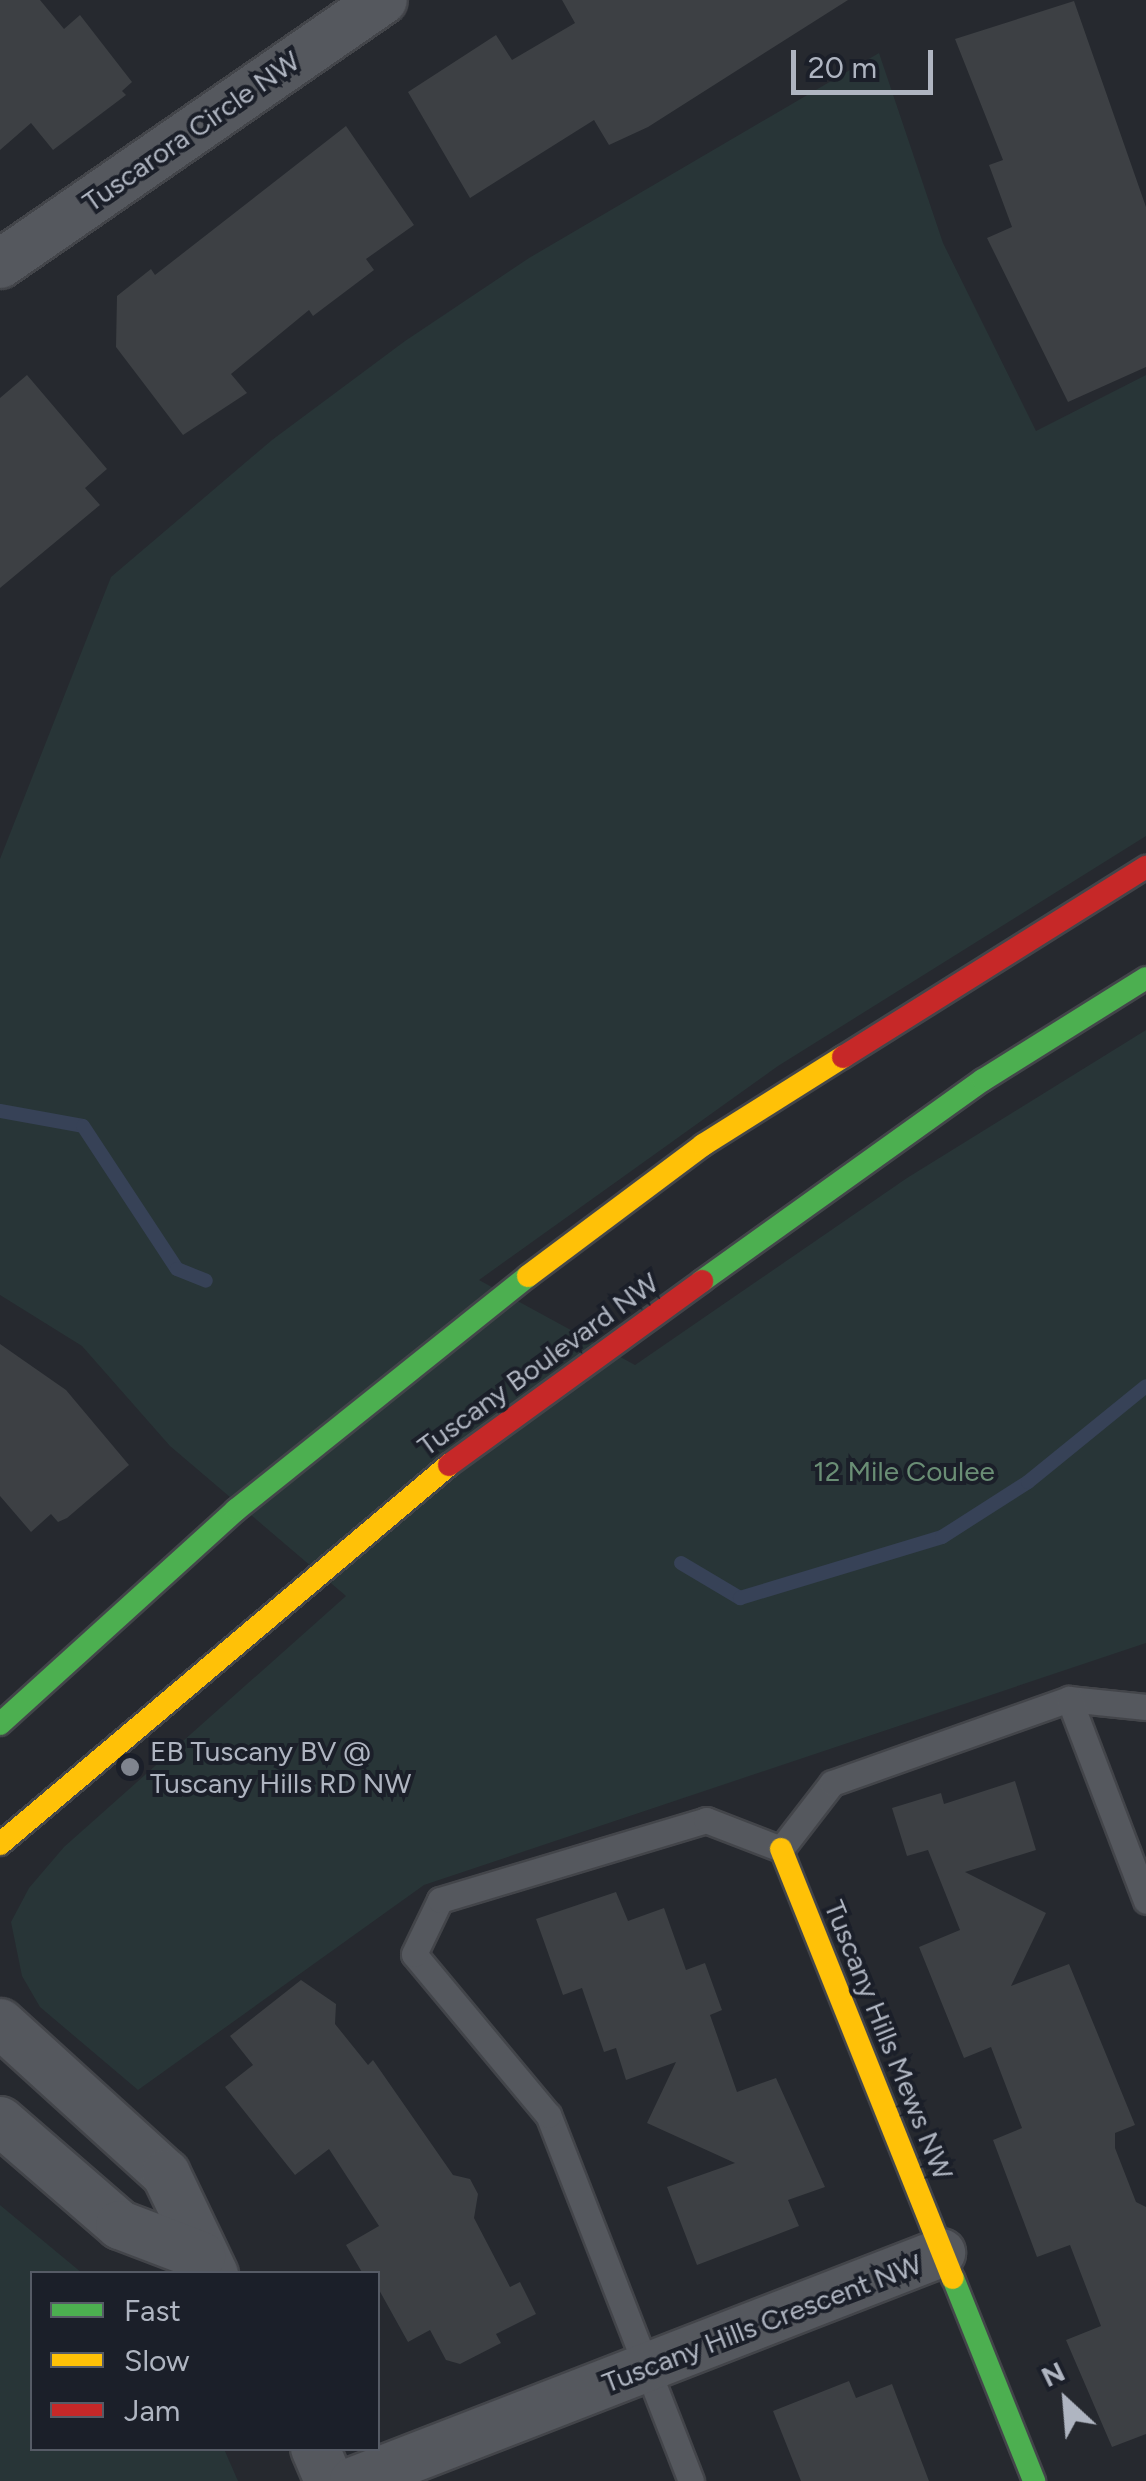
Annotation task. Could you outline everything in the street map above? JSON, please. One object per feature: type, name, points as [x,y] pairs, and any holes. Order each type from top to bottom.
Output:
[{"type":"street","name":"Tuscarora Circle NW","points":[[0,264],[383,0]]},
{"type":"street","points":[[0,1724],[236,1510],[472,1317],[703,1146],[1146,868]]},
{"type":"street","name":"Tuscany Boulevard NW","points":[[0,1844],[467,1450],[983,1080],[1146,978]]},
{"type":"street","name":"Tuscany Hills Mews NW","points":[[781,1850],[941,2253]]},
{"type":"street","points":[[0,2022],[166,2174],[208,2265]]},
{"type":"street","points":[[0,2120],[120,2225],[208,2265]]},
{"type":"street","name":"Tuscany Hills Crescent NW","points":[[354,2481],[941,2253],[1034,2481]]},
{"type":"street","points":[[316,2451],[329,2481]]},
{"type":"lane","points":[[1069,1699],[1146,1902]]},
{"type":"lane","points":[[691,2481],[548,2115],[414,1954],[440,1900],[706,1820],[781,1850],[832,1783],[1069,1699],[1146,1707]]},
{"type":"green space","name":"12 Mile Coulee","points":[[879,53],[943,243],[1036,431],[1146,375],[1146,836],[778,1066],[479,1280],[635,1365],[907,1178],[1146,1030],[1146,1643],[424,1885],[138,2090],[40,2007],[22,1976],[11,1922],[29,1888],[64,1847],[346,1596],[170,1446],[82,1346],[0,1295],[0,859],[111,577],[272,440],[405,341],[529,258]]},
{"type":"green space","points":[[0,2205],[80,2271],[30,2271],[30,2451],[225,2451],[238,2481],[0,2481]]},
{"type":"building","points":[[0,0],[40,0],[64,29],[80,15],[132,82],[122,91],[126,95],[53,150],[31,123],[0,150]]},
{"type":"building","points":[[562,0],[848,0],[648,127],[609,145],[594,120],[470,198],[408,92],[496,35],[512,60],[575,23]]},
{"type":"building","points":[[1074,1],[1146,207],[1146,367],[1068,402],[987,238],[1012,227],[989,165],[1003,160],[955,39]]},
{"type":"building","points":[[346,126],[414,225],[366,259],[374,270],[313,316],[309,310],[231,374],[247,393],[183,435],[116,347],[117,296],[151,269],[155,275]]},
{"type":"building","points":[[27,375],[107,469],[85,488],[100,505],[0,588],[0,398]]},
{"type":"building","points":[[0,1344],[66,1390],[129,1465],[67,1518],[58,1522],[51,1514],[31,1532],[0,1496]]},
{"type":"building","points":[[1015,1781],[1036,1850],[965,1872],[1046,1913],[1011,1986],[1069,1964],[1135,2125],[1115,2133],[1115,2148],[1136,2202],[1146,2207],[1146,2434],[1112,2447],[1066,2340],[1101,2326],[1070,2245],[1037,2257],[993,2140],[1022,2128],[991,2047],[964,2058],[919,1947],[960,1930],[928,1850],[907,1856],[892,1808],[941,1793],[944,1804]]},
{"type":"building","points":[[616,1892],[628,1921],[664,1908],[686,1970],[705,1963],[722,2010],[710,2015],[737,2092],[776,2078],[825,2187],[788,2200],[799,2226],[697,2265],[667,2187],[735,2163],[647,2123],[676,2062],[626,2080],[616,2048],[604,2052],[582,1988],[563,1995],[536,1919]]},
{"type":"building","points":[[301,1980],[336,2004],[335,2024],[368,2065],[373,2060],[453,2175],[470,2179],[478,2194],[474,2218],[510,2287],[520,2282],[536,2314],[496,2334],[501,2343],[460,2364],[446,2360],[430,2330],[408,2342],[380,2292],[380,2271],[361,2271],[346,2245],[379,2226],[329,2149],[295,2175],[225,2087],[253,2065],[230,2036]]},
{"type":"building","points":[[849,2381],[856,2398],[892,2384],[929,2481],[801,2481],[773,2411]]},
{"type":"waterway","points":[[0,1111],[83,1126],[177,1269],[206,1281]]},
{"type":"waterway","points":[[681,1563],[740,1598],[942,1537],[1028,1482],[1146,1386]]},
{"type":"traffic: fast","points":[[702,1281],[983,1080],[1146,978]]},
{"type":"traffic: fast","points":[[0,1724],[236,1510],[528,1276]]},
{"type":"traffic: fast","points":[[953,2278],[1034,2481]]},
{"type":"traffic: slow","points":[[528,1276],[703,1145],[843,1057]]},
{"type":"traffic: slow","points":[[0,1844],[449,1465]]},
{"type":"traffic: slow","points":[[781,1849],[953,2278]]},
{"type":"traffic: jam","points":[[843,1057],[1146,867]]},
{"type":"traffic: jam","points":[[449,1465],[702,1281]]},
{"type":"place","name":"EB Tuscany BV @ Tuscany Hills RD NW","points":[[130,1767]]}]
